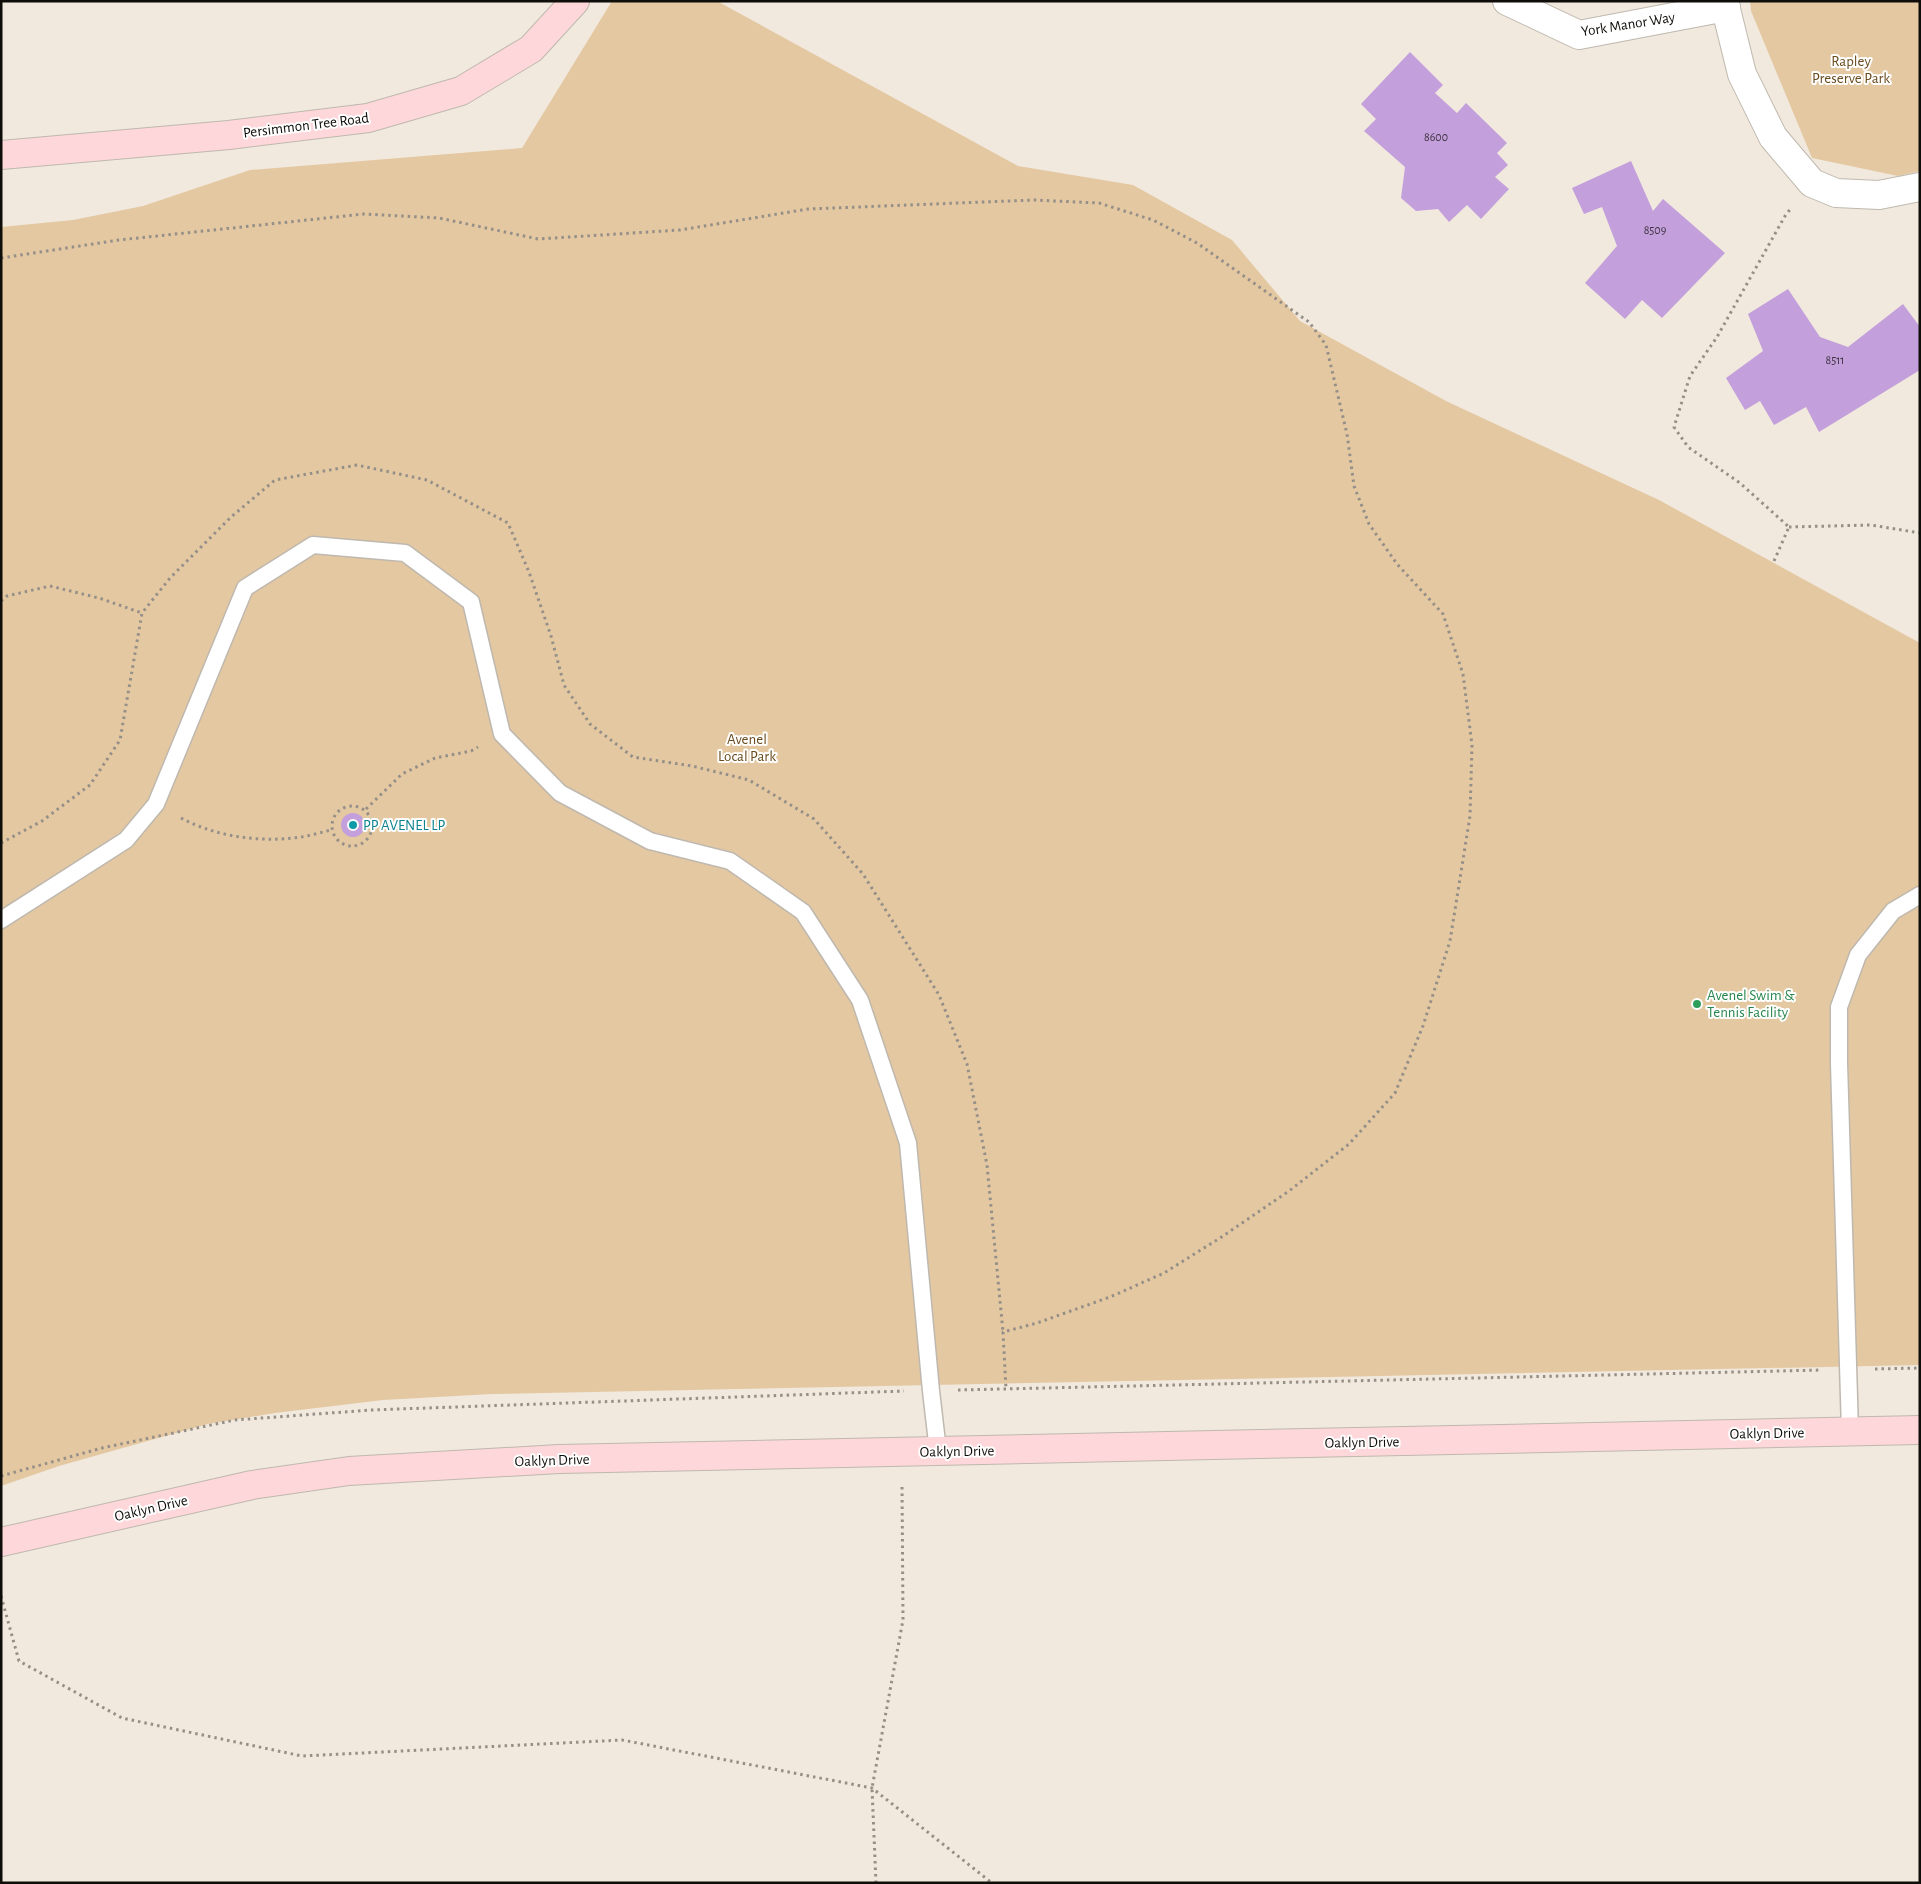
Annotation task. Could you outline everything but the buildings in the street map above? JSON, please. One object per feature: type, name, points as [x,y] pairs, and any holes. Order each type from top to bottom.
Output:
[{"type":"street","name":"Persimmon Tree Road","points":[[1,154],[229,135],[368,118],[461,91],[531,49],[575,1]]},
{"type":"street","name":"York Manor Way","points":[[1507,1],[1579,35],[1725,4]]},
{"type":"street","points":[[1725,4],[1742,74],[1773,137],[1812,183],[1836,193],[1870,195],[1920,187]]},
{"type":"street","name":"Oaklyn Drive","points":[[1,1542],[252,1485],[349,1471],[559,1459],[1920,1430]]},
{"type":"lane","points":[[1,920],[126,840],[156,804],[246,588],[313,545],[405,553],[471,602],[502,734],[560,793],[650,841],[730,861],[803,912],[860,1000],[908,1143],[938,1451]]},
{"type":"lane","points":[[1850,1431],[1839,1007],[1858,955],[1894,911],[1920,895]]},
{"type":"path","points":[[1812,183],[1785,216],[1717,337],[1690,376],[1674,427],[1688,447],[1740,483],[1789,526],[1871,525],[1920,533]]},
{"type":"path","points":[[1,258],[120,240],[364,214],[440,218],[538,239],[680,230],[808,209],[1034,200],[1099,203],[1153,220],[1197,242],[1308,322],[1326,345],[1347,434],[1354,486],[1369,524],[1397,564],[1443,614],[1463,674],[1472,745],[1470,816],[1450,941],[1423,1026],[1395,1093],[1349,1144],[1289,1191],[1164,1273],[1110,1297],[1037,1323],[1003,1332],[1006,1389]]},
{"type":"path","points":[[1774,561],[1789,526]]},
{"type":"path","points":[[1,601],[7,596],[50,586],[99,598],[142,613]]},
{"type":"path","points":[[366,809],[402,774],[435,758],[471,751],[502,734]]},
{"type":"path","points":[[156,804],[197,827],[231,836],[294,838],[331,830]]},
{"type":"path","points":[[354,804],[366,809],[373,823],[369,839],[356,847],[340,844],[331,830],[332,817],[341,808],[354,804]]},
{"type":"path","points":[[876,1883],[872,1788],[903,1620],[902,1481]]},
{"type":"path","points":[[1,1596],[19,1661],[122,1718],[302,1756],[622,1740],[872,1788],[992,1883]]},
{"type":"green space","name":"Avenel Local Park","points":[[612,1],[717,1],[1018,166],[1133,185],[1232,240],[1300,321],[1446,401],[1659,500],[1920,643],[1920,1365],[492,1394],[383,1400],[275,1413],[208,1424],[59,1466],[1,1486],[1,227],[73,220],[143,206],[250,170],[522,148]]},
{"type":"green space","name":"Rapley Preserve Park","points":[[1750,1],[1920,1],[1920,171],[1898,176],[1812,158],[1751,11]]},
{"type":"place","name":"PP AVENEL LP","points":[[353,825]]},
{"type":"place","name":"Avenel Swim & Tennis Facility","points":[[1697,1004]]}]
